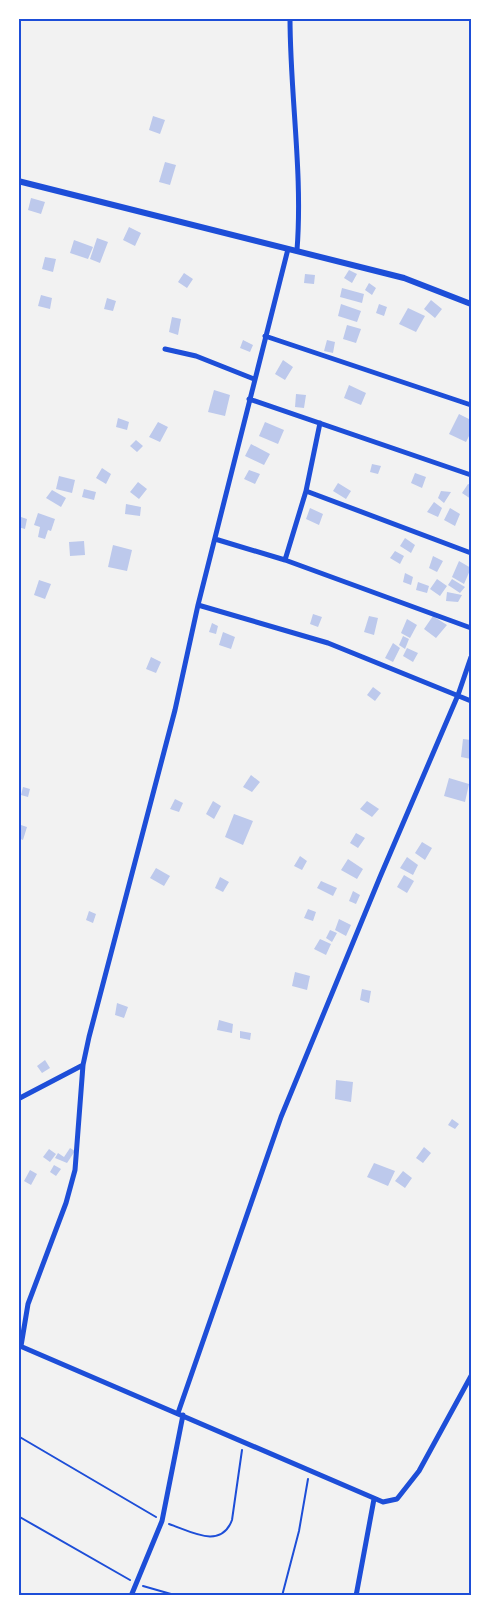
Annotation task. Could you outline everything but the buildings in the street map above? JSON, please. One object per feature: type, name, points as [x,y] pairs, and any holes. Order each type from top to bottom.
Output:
[{"type":"street","points":[[290,18],[299,190],[297,250]]},
{"type":"street","points":[[18,181],[404,278],[471,304]]},
{"type":"street","points":[[288,249],[214,539],[175,710],[89,1037],[83,1065],[75,1170],[66,1203],[28,1304],[20,1345],[382,1502],[393,1501],[403,1493],[418,1472],[471,1376]]},
{"type":"street","points":[[265,336],[471,405]]},
{"type":"street","points":[[165,349],[196,356],[255,379]]},
{"type":"street","points":[[249,399],[471,476]]},
{"type":"street","points":[[285,560],[306,491],[320,423]]},
{"type":"street","points":[[306,491],[471,554]]},
{"type":"street","points":[[214,539],[285,560],[471,628]]},
{"type":"street","points":[[198,605],[328,643],[471,701]]},
{"type":"street","points":[[131,1596],[162,1521],[180,1414],[281,1117],[458,695],[471,657]]},
{"type":"street","points":[[18,1099],[83,1065]]},
{"type":"street","points":[[356,1596],[374,1499]]},
{"type":"street","points":[[18,1594],[22,1596]]},
{"type":"path","points":[[18,1436],[162,1521],[207,1538],[215,1537],[227,1530],[232,1520],[243,1441]]},
{"type":"path","points":[[282,1596],[299,1531],[309,1471]]},
{"type":"path","points":[[18,1516],[137,1584],[178,1596]]}]
